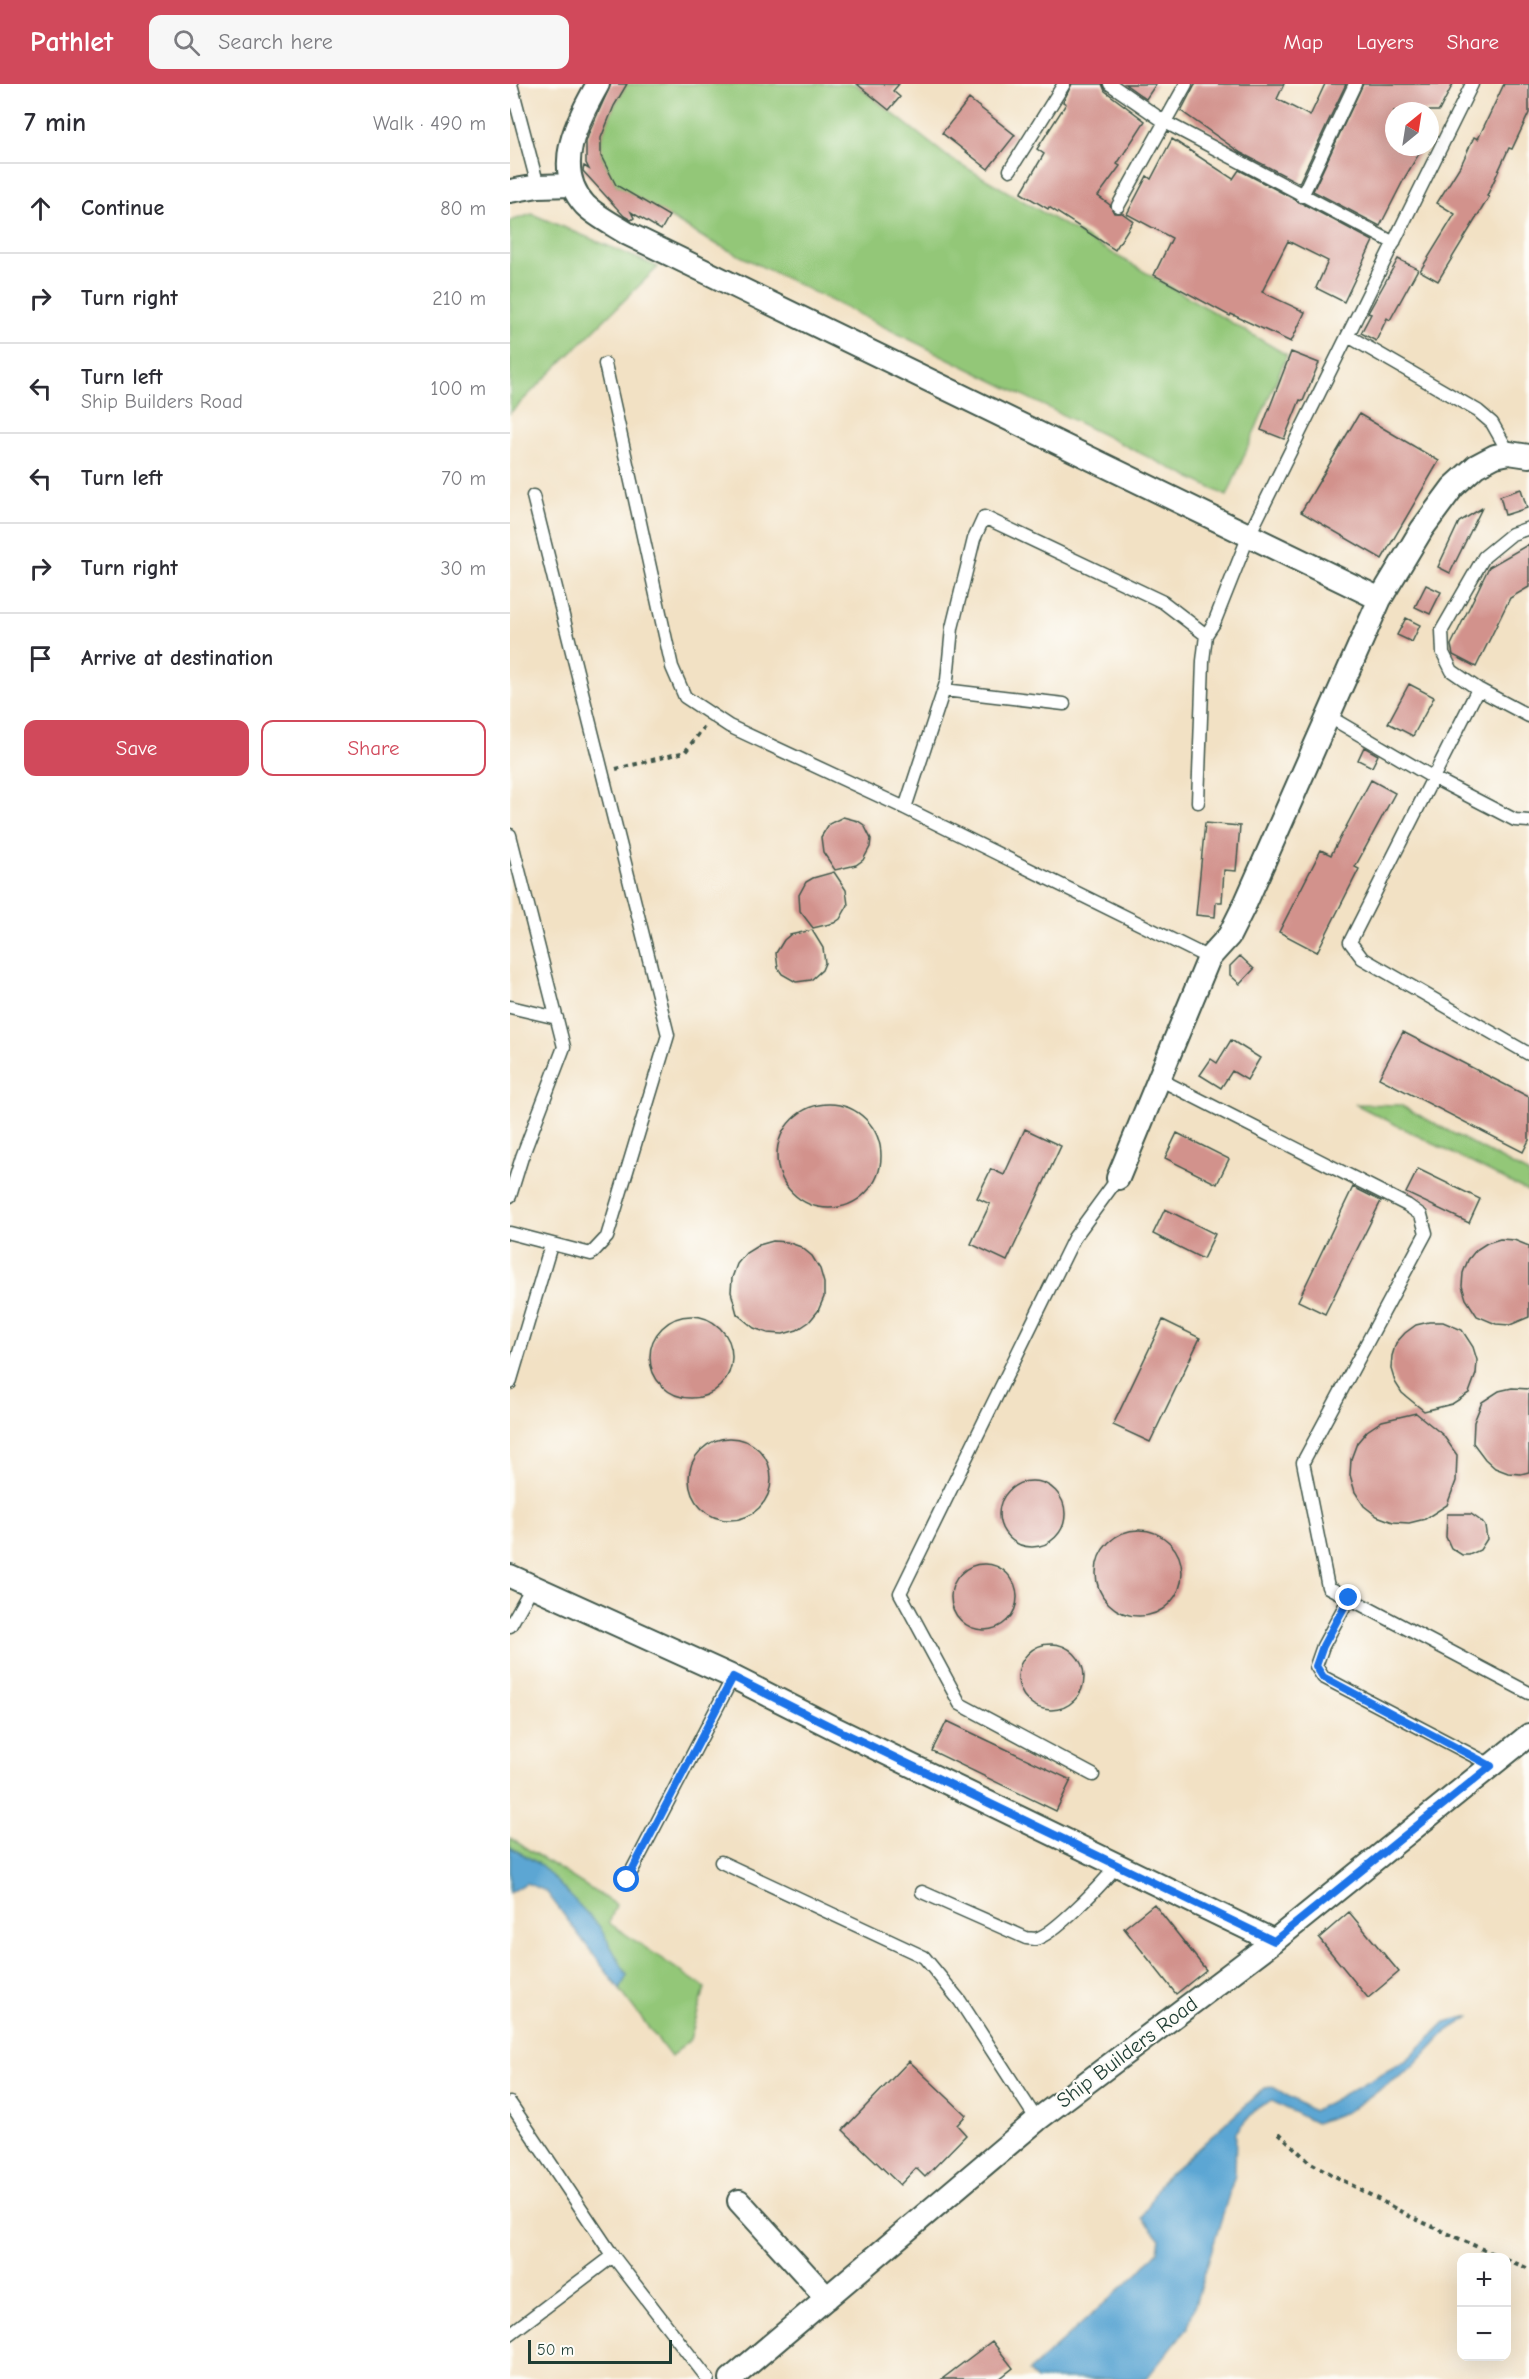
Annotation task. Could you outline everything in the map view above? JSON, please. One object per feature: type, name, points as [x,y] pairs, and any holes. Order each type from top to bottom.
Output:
[{"type":"street","points":[[598,84],[578,118],[568,151],[572,185],[586,205],[628,234],[1380,600]]},
{"type":"street","points":[[510,191],[538,186],[572,185]]},
{"type":"street","points":[[1118,1178],[1209,958],[1229,936],[1242,910],[1380,600],[1422,529],[1454,487],[1476,466],[1495,456],[1519,455]]},
{"type":"street","points":[[510,1576],[733,1677],[1274,1941]]},
{"type":"street","name":"Ship Builders Road","points":[[731,2379],[1037,2120],[1274,1941],[1529,1735]]},
{"type":"street","points":[[739,2201],[827,2298]]},
{"type":"lane","points":[[511,84],[538,186]]},
{"type":"lane","points":[[1010,170],[1064,84]]},
{"type":"lane","points":[[1110,84],[1165,122],[1394,243]]},
{"type":"lane","points":[[1118,206],[1186,84]]},
{"type":"lane","points":[[1302,196],[1355,84]]},
{"type":"lane","points":[[1198,802],[1206,635],[1214,623],[1249,536],[1472,84]]},
{"type":"lane","points":[[1348,336],[1478,411],[1492,423],[1519,455]]},
{"type":"lane","points":[[605,364],[672,667],[685,697],[729,726],[904,808],[1209,958]]},
{"type":"lane","points":[[510,1233],[591,1254],[607,1237],[668,1035],[604,772],[533,496]]},
{"type":"lane","points":[[904,808],[947,680],[952,628],[975,539],[984,517],[1163,602],[1206,635]]},
{"type":"lane","points":[[1529,528],[1512,534],[1484,557],[1442,630],[1443,653],[1452,671],[1478,689],[1529,716]]},
{"type":"lane","points":[[1478,689],[1350,942],[1362,958],[1529,1054]]},
{"type":"lane","points":[[944,690],[1064,704]]},
{"type":"lane","points":[[1328,716],[1432,777],[1515,820],[1529,821]]},
{"type":"lane","points":[[510,835],[564,1047],[522,1157],[510,1196]]},
{"type":"lane","points":[[510,1007],[557,1018]]},
{"type":"lane","points":[[1159,1079],[1407,1205],[1421,1215],[1426,1233],[1303,1462],[1328,1587],[1529,1693]]},
{"type":"lane","points":[[1093,1775],[960,1704],[900,1593],[1074,1238],[1118,1178]]},
{"type":"lane","points":[[510,1383],[551,1245]]},
{"type":"lane","points":[[510,1626],[532,1587]]},
{"type":"lane","points":[[1349,1598],[1323,1646],[1316,1666],[1323,1677],[1491,1766]]},
{"type":"lane","points":[[627,1880],[733,1677]]},
{"type":"lane","points":[[721,1862],[924,1957],[960,2001],[1037,2120]]},
{"type":"lane","points":[[922,1892],[1026,1938],[1035,1939],[1044,1935],[1089,1898],[1118,1865]]},
{"type":"lane","points":[[510,2103],[613,2256],[708,2379]]},
{"type":"lane","points":[[510,2334],[613,2256]]},
{"type":"path","points":[[604,772],[685,752],[712,716]]},
{"type":"path","points":[[1279,2133],[1309,2162],[1411,2217],[1491,2253]]},
{"type":"path","points":[[1511,2261],[1529,2269]]},
{"type":"green space","points":[[627,84],[855,84],[948,157],[1287,355],[1227,496],[706,239],[616,185],[601,156],[601,138],[614,106]]},
{"type":"green space","points":[[532,214],[658,267],[510,413],[510,221]]},
{"type":"green space","points":[[1355,1104],[1400,1105],[1529,1174],[1529,1192]]},
{"type":"green space","points":[[510,1838],[616,1905],[609,1923],[705,1988],[690,2039],[671,2057],[620,1990],[627,1975],[541,1865],[510,1847]]},
{"type":"water","points":[[510,1847],[541,1865],[599,1926],[627,1975],[620,1990],[546,1891],[526,1883],[510,1893]]},
{"type":"water","points":[[1471,2016],[1446,2032],[1411,2069],[1346,2112],[1315,2123],[1272,2101],[1259,2106],[1236,2132],[1235,2175],[1188,2327],[1146,2379],[1036,2379],[1029,2371],[1139,2272],[1158,2251],[1160,2239],[1142,2218],[1160,2183],[1265,2088],[1273,2087],[1313,2111],[1407,2060],[1445,2022]]},
{"type":"building","points":[[611,84],[627,84],[614,106],[601,138],[601,156],[616,185],[669,216],[661,230],[631,212],[634,218],[631,220],[624,216],[583,171],[584,166],[589,169],[586,163],[586,142]]},
{"type":"building","points":[[857,84],[899,84],[893,91],[900,97],[889,110]]},
{"type":"building","points":[[1072,84],[1102,84],[1105,91],[1145,121],[1117,164],[1120,166],[1098,196],[1110,205],[1114,213],[1122,213],[1133,221],[1115,250],[1049,207],[1048,209],[1021,193],[1044,154],[1037,149],[1066,104],[1063,102]]},
{"type":"building","points":[[1125,84],[1156,84],[1146,99]]},
{"type":"building","points":[[1195,84],[1284,84],[1277,99],[1310,116],[1325,84],[1346,84],[1299,183],[1241,153],[1181,111]]},
{"type":"building","points":[[1363,84],[1453,84],[1439,111],[1439,102],[1385,102],[1385,156],[1418,156],[1380,226],[1313,191]]},
{"type":"building","points":[[1504,84],[1529,84],[1529,113],[1512,149],[1509,148],[1487,196],[1489,197],[1438,281],[1420,271],[1455,214],[1437,203],[1462,163],[1474,137],[1478,139]]},
{"type":"building","points":[[969,99],[1015,135],[988,169],[942,133]]},
{"type":"building","points":[[1172,139],[1233,179],[1239,170],[1373,241],[1344,302],[1316,288],[1328,261],[1288,241],[1262,292],[1305,312],[1291,342],[1231,314],[1230,316],[1154,275],[1172,238],[1127,214],[1147,176],[1151,179]]},
{"type":"building","points":[[1398,259],[1418,269],[1390,320],[1387,318],[1376,341],[1361,333],[1371,314],[1368,313]]},
{"type":"building","points":[[1291,352],[1319,363],[1284,439],[1261,430]]},
{"type":"building","points":[[1359,414],[1439,461],[1382,559],[1301,512]]},
{"type":"building","points":[[1521,489],[1527,508],[1505,515],[1500,496]]},
{"type":"building","points":[[1482,508],[1450,573],[1438,567],[1459,522]]},
{"type":"building","points":[[1529,544],[1529,587],[1510,598],[1476,667],[1453,655],[1451,645],[1489,567]]},
{"type":"building","points":[[1426,585],[1441,592],[1430,614],[1415,607]]},
{"type":"building","points":[[1406,618],[1420,625],[1412,642],[1397,635]]},
{"type":"building","points":[[1409,684],[1434,697],[1413,736],[1388,723]]},
{"type":"building","points":[[1364,747],[1378,755],[1372,767],[1358,760]]},
{"type":"building","points":[[1371,780],[1395,793],[1355,867],[1359,869],[1317,952],[1279,932],[1321,850],[1331,855]]},
{"type":"building","points":[[843,817],[864,825],[871,839],[870,847],[863,860],[856,865],[835,870],[823,852],[821,837],[829,824]]},
{"type":"building","points":[[1205,823],[1240,826],[1236,871],[1224,870],[1222,902],[1216,902],[1215,917],[1196,915]]},
{"type":"building","points":[[834,872],[846,890],[848,905],[840,919],[834,923],[813,928],[800,911],[799,895],[806,882]]},
{"type":"building","points":[[812,930],[823,948],[825,963],[822,970],[811,980],[796,982],[782,974],[778,968],[776,953],[790,935]]},
{"type":"building","points":[[1240,956],[1254,969],[1240,984],[1230,975],[1230,966]]},
{"type":"building","points":[[1403,1032],[1529,1097],[1529,1140],[1523,1152],[1379,1078]]},
{"type":"building","points":[[1231,1040],[1260,1058],[1247,1080],[1232,1071],[1221,1088],[1200,1075],[1211,1059],[1217,1063]]},
{"type":"building","points":[[829,1104],[849,1108],[866,1119],[877,1136],[881,1156],[877,1176],[866,1193],[849,1204],[829,1208],[809,1204],[792,1193],[781,1176],[777,1156],[781,1136],[792,1119],[809,1108]]},
{"type":"building","points":[[1025,1129],[1061,1146],[1007,1261],[971,1244],[990,1204],[977,1198],[991,1169],[1004,1175]]},
{"type":"building","points":[[1177,1133],[1229,1159],[1217,1184],[1165,1158]]},
{"type":"building","points":[[1418,1169],[1480,1199],[1469,1223],[1406,1193]]},
{"type":"building","points":[[1353,1187],[1381,1201],[1325,1314],[1298,1301]]},
{"type":"building","points":[[1165,1209],[1215,1234],[1203,1259],[1153,1234]]},
{"type":"building","points":[[1500,1239],[1514,1240],[1529,1246],[1529,1317],[1510,1325],[1496,1324],[1477,1316],[1466,1299],[1462,1286],[1463,1273],[1468,1260],[1476,1250]]},
{"type":"building","points":[[773,1241],[787,1242],[801,1247],[812,1256],[820,1269],[824,1283],[824,1297],[818,1311],[809,1322],[797,1330],[783,1334],[768,1333],[754,1328],[737,1314],[731,1292],[732,1278],[737,1264],[746,1253],[759,1245]]},
{"type":"building","points":[[683,1316],[699,1316],[714,1323],[725,1334],[732,1349],[729,1373],[720,1386],[699,1398],[683,1398],[668,1391],[657,1380],[650,1365],[650,1349],[657,1334],[668,1323]]},
{"type":"building","points":[[1163,1320],[1200,1338],[1150,1442],[1113,1425]]},
{"type":"building","points":[[1443,1322],[1462,1330],[1473,1347],[1477,1360],[1476,1374],[1469,1393],[1452,1404],[1424,1411],[1402,1393],[1391,1369],[1396,1343],[1416,1325]]},
{"type":"building","points":[[1512,1388],[1529,1389],[1529,1472],[1521,1474],[1508,1473],[1495,1468],[1473,1443],[1474,1422],[1482,1402],[1499,1391]]},
{"type":"building","points":[[1416,1413],[1443,1435],[1457,1455],[1456,1481],[1447,1505],[1425,1519],[1409,1523],[1393,1522],[1377,1516],[1364,1506],[1355,1492],[1350,1475],[1351,1459],[1357,1443],[1367,1431],[1382,1421]]},
{"type":"building","points":[[730,1438],[746,1441],[759,1450],[768,1463],[771,1479],[768,1495],[759,1508],[746,1517],[730,1520],[714,1517],[701,1508],[692,1495],[689,1479],[692,1463],[701,1450],[714,1441]]},
{"type":"building","points":[[1025,1481],[1039,1481],[1051,1486],[1060,1495],[1065,1514],[1063,1527],[1056,1538],[1039,1547],[1025,1547],[1013,1542],[1004,1533],[999,1521],[999,1507],[1004,1495],[1013,1486]]},
{"type":"building","points":[[1447,1514],[1471,1514],[1481,1521],[1485,1526],[1487,1539],[1480,1550],[1469,1555],[1462,1555],[1451,1548],[1446,1537]]},
{"type":"building","points":[[1139,1530],[1163,1537],[1175,1549],[1182,1573],[1175,1597],[1163,1609],[1139,1616],[1115,1609],[1103,1597],[1096,1573],[1103,1549],[1115,1537]]},
{"type":"building","points":[[977,1564],[991,1564],[1003,1569],[1012,1578],[1017,1597],[1015,1610],[1008,1621],[991,1630],[977,1630],[965,1625],[956,1616],[951,1604],[951,1590],[956,1578],[965,1569]]},
{"type":"building","points":[[1044,1644],[1058,1644],[1070,1649],[1079,1658],[1084,1677],[1082,1690],[1075,1701],[1058,1710],[1044,1710],[1032,1705],[1023,1696],[1018,1684],[1018,1670],[1023,1658],[1032,1649]]},
{"type":"building","points":[[947,1721],[1071,1780],[1056,1811],[932,1751]]},
{"type":"building","points":[[1154,1904],[1206,1970],[1176,1994],[1124,1928]]},
{"type":"building","points":[[1349,1912],[1399,1972],[1368,1998],[1319,1938]]},
{"type":"building","points":[[909,2061],[966,2115],[957,2125],[966,2135],[925,2177],[916,2168],[900,2185],[843,2130]]},
{"type":"building","points":[[992,2341],[1013,2368],[999,2379],[942,2379]]},
{"type":"route","points":[[627,1880],[733,1677],[1274,1941],[1491,1766],[1323,1677],[1316,1666],[1323,1646],[1349,1598]]}]
